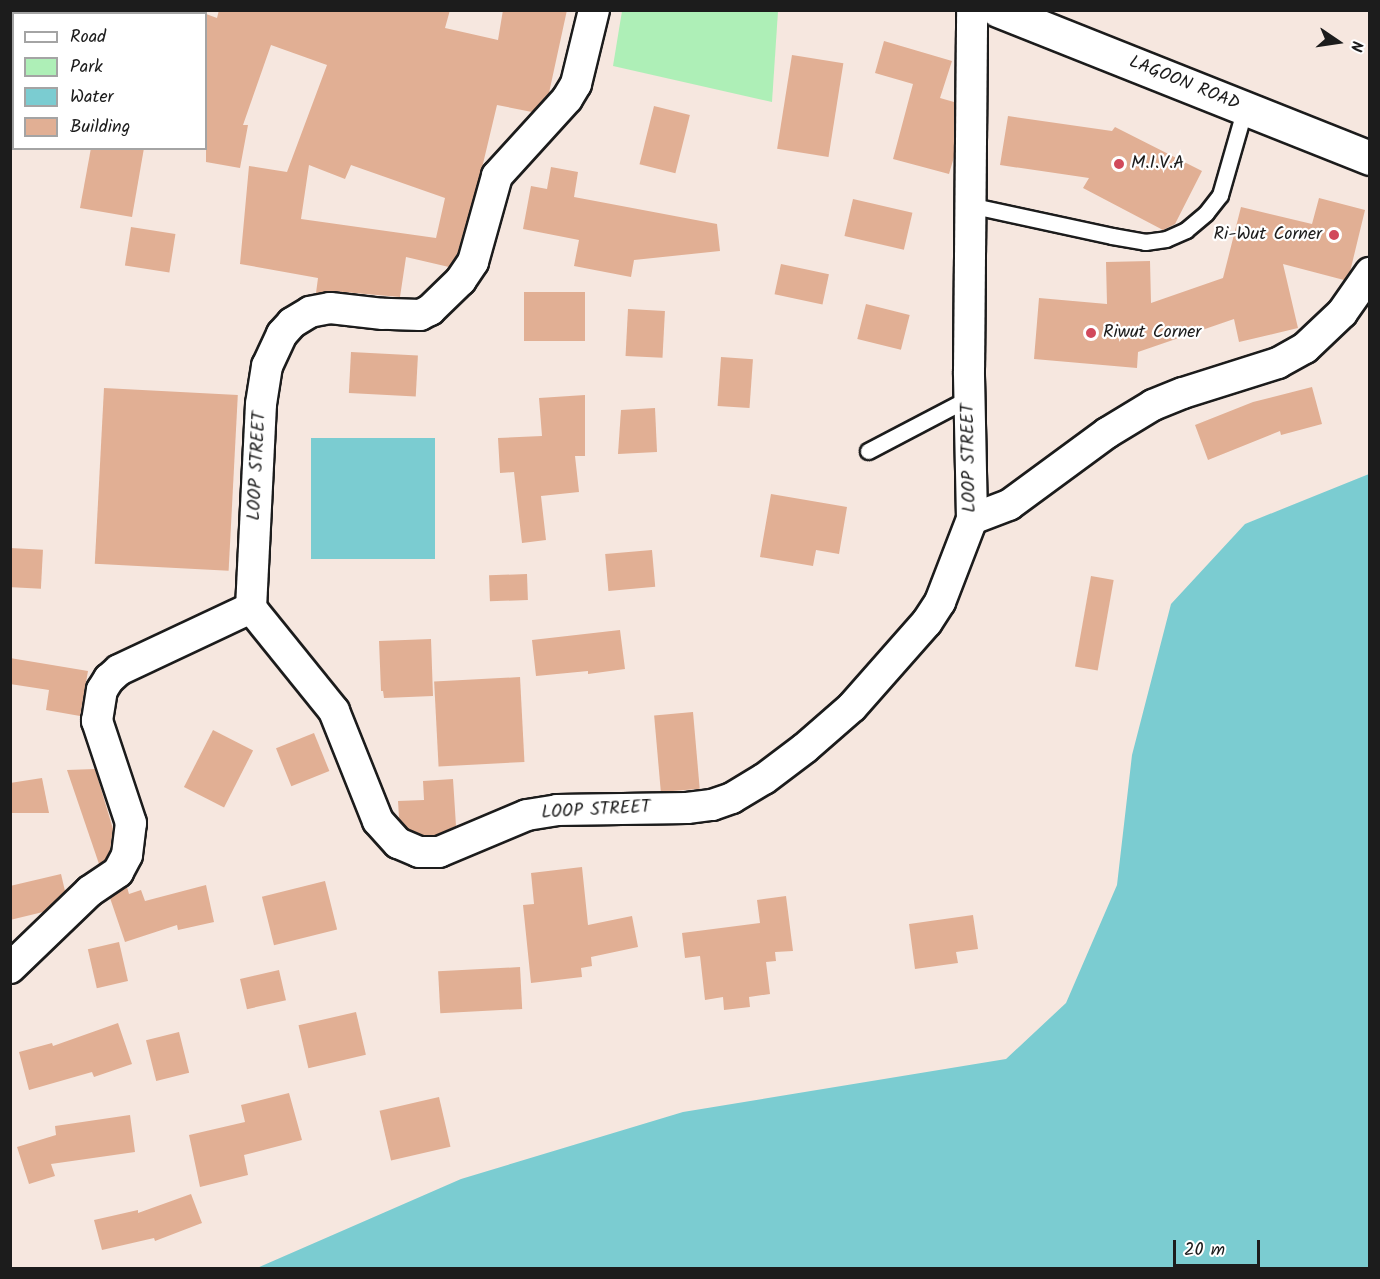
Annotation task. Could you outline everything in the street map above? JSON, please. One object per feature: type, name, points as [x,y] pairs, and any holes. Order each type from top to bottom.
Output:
[{"type":"main road","name":"LAGOON ROAD","points":[[998,10],[1370,158]]},
{"type":"street","name":"LOOP STREET","points":[[594,10],[576,84],[567,99],[497,176],[473,262],[449,293],[430,310],[411,316],[330,308],[310,312],[292,323],[276,344],[267,366],[261,404],[251,608],[334,711],[378,821],[398,843],[431,854],[527,815],[557,810],[712,805],[732,798],[764,779],[805,748],[852,706],[927,622],[940,602],[972,519],[969,398],[972,10]]},
{"type":"street","points":[[972,519],[1009,505],[1107,433],[1153,405],[1183,393],[1278,363],[1305,348],[1342,313],[1370,273]]},
{"type":"street","points":[[10,968],[90,891],[118,872],[127,855],[131,824],[97,721],[102,690],[109,679],[119,670],[251,608]]},
{"type":"lane","points":[[969,205],[1145,242],[1166,239],[1186,230],[1206,213],[1220,195],[1245,108]]},
{"type":"lane","points":[[867,451],[969,398]]},
{"type":"green space","points":[[622,11],[778,11],[772,102],[613,66]]},
{"type":"water","points":[[311,438],[435,438],[435,559],[311,559]]},
{"type":"water","points":[[1369,474],[1369,1268],[257,1268],[461,1179],[683,1112],[1006,1059],[1066,1003],[1117,885],[1132,755],[1171,604],[1245,524]]},
{"type":"building","points":[[219,10],[450,10],[445,28],[498,40],[503,10],[567,10],[549,93],[532,112],[497,105],[457,255],[449,267],[406,257],[400,297],[332,291],[316,293],[318,278],[240,264],[249,166],[287,172],[327,65],[271,45],[243,125],[248,125],[240,168],[206,162],[207,14],[217,18]],"holes":[[[309,165],[345,179],[351,165],[445,198],[436,238],[301,219]]]},
{"type":"building","points":[[884,41],[952,61],[940,98],[954,102],[954,157],[949,174],[893,159],[913,84],[875,73]]},
{"type":"building","points":[[792,55],[843,63],[828,157],[777,149]]},
{"type":"building","points":[[654,106],[690,115],[675,173],[639,164]]},
{"type":"building","points":[[1008,116],[1112,131],[1115,127],[1202,171],[1175,224],[1163,230],[1083,188],[1089,178],[1000,165]]},
{"type":"building","points":[[91,150],[144,150],[132,217],[80,208]]},
{"type":"building","points":[[551,167],[578,172],[574,197],[717,224],[720,251],[634,260],[631,277],[574,266],[579,240],[523,229],[531,186],[547,189]]},
{"type":"building","points":[[1319,198],[1365,210],[1350,272],[1344,280],[1283,264],[1298,328],[1239,342],[1234,319],[1138,352],[1137,368],[1034,359],[1039,298],[1107,304],[1106,262],[1150,261],[1151,303],[1223,278],[1241,207],[1312,224]]},
{"type":"building","points":[[853,199],[912,213],[904,250],[844,236]]},
{"type":"building","points":[[131,227],[175,234],[169,273],[125,266]]},
{"type":"building","points":[[781,264],[829,274],[822,305],[775,294]]},
{"type":"building","points":[[524,292],[585,292],[585,341],[524,341]]},
{"type":"building","points":[[866,304],[910,315],[901,350],[857,339]]},
{"type":"building","points":[[628,309],[665,311],[662,358],[626,356]]},
{"type":"building","points":[[351,352],[418,356],[416,396],[349,393]]},
{"type":"building","points":[[721,357],[753,359],[750,408],[718,406]]},
{"type":"building","points":[[1312,387],[1322,424],[1281,435],[1280,431],[1208,460],[1195,425],[1253,402]]},
{"type":"building","points":[[104,388],[238,395],[229,571],[95,564]]},
{"type":"building","points":[[585,395],[585,456],[575,456],[579,492],[541,496],[546,540],[522,543],[514,472],[500,473],[498,438],[542,436],[539,398]]},
{"type":"building","points":[[655,408],[657,452],[618,454],[621,410]]},
{"type":"building","points":[[771,494],[847,507],[839,554],[816,550],[813,566],[760,557]]},
{"type":"building","points":[[10,548],[43,550],[41,589],[10,587]]},
{"type":"building","points":[[652,550],[655,587],[608,591],[605,554]]},
{"type":"building","points":[[527,574],[528,600],[490,601],[489,575]]},
{"type":"building","points":[[1091,576],[1114,580],[1098,671],[1075,667]]},
{"type":"building","points":[[620,630],[625,669],[588,674],[588,671],[536,676],[532,640]]},
{"type":"building","points":[[431,639],[433,696],[384,698],[383,691],[381,691],[379,641]]},
{"type":"building","points":[[10,658],[88,671],[80,716],[46,710],[49,690],[10,684]]},
{"type":"building","points":[[520,677],[524,762],[439,766],[434,682]]},
{"type":"building","points":[[693,712],[700,789],[661,792],[654,715]]},
{"type":"building","points":[[213,730],[253,750],[224,807],[184,787]]},
{"type":"building","points":[[314,733],[329,771],[291,786],[276,748]]},
{"type":"building","points":[[95,769],[113,829],[110,850],[105,860],[99,864],[67,770]]},
{"type":"building","points":[[42,778],[49,813],[10,813],[10,783]]},
{"type":"building","points":[[453,779],[456,826],[436,835],[423,835],[408,829],[399,818],[398,801],[424,800],[423,781]]},
{"type":"building","points":[[582,867],[588,925],[632,916],[638,947],[591,957],[592,966],[581,968],[582,977],[531,983],[523,905],[534,904],[531,873]]},
{"type":"building","points":[[61,874],[65,891],[43,912],[10,920],[10,886]]},
{"type":"building","points":[[325,881],[337,930],[274,945],[262,897]]},
{"type":"building","points":[[206,885],[214,922],[178,930],[177,925],[125,942],[110,898],[127,887],[129,894],[141,890],[145,901]]},
{"type":"building","points":[[786,896],[793,951],[775,952],[776,961],[766,962],[770,994],[749,997],[750,1007],[724,1010],[723,997],[705,1000],[700,956],[685,958],[682,933],[760,923],[757,900]]},
{"type":"building","points":[[973,915],[978,949],[956,952],[958,963],[915,969],[909,924]]},
{"type":"building","points":[[119,942],[128,981],[97,988],[88,949]]},
{"type":"building","points":[[520,967],[522,1009],[440,1013],[438,971]]},
{"type":"building","points":[[279,970],[286,1000],[247,1009],[240,979]]},
{"type":"building","points":[[356,1012],[366,1055],[308,1068],[299,1025]]},
{"type":"building","points":[[118,1023],[132,1064],[94,1077],[92,1072],[29,1090],[19,1052],[52,1043],[53,1046]]},
{"type":"building","points":[[179,1032],[189,1073],[156,1081],[146,1040]]},
{"type":"building","points":[[289,1093],[302,1140],[244,1155],[248,1175],[200,1187],[189,1135],[245,1122],[241,1105]]},
{"type":"building","points":[[439,1097],[450,1147],[391,1160],[380,1111]]},
{"type":"building","points":[[130,1115],[135,1152],[51,1164],[55,1176],[29,1184],[17,1147],[56,1135],[55,1126]]},
{"type":"building","points":[[191,1194],[202,1223],[155,1241],[154,1238],[102,1250],[94,1220],[138,1210],[138,1213]]},
{"type":"place","name":"M.I.V.A","points":[[1119,164]]},
{"type":"place","name":"Ri-Wut Corner","points":[[1334,235]]},
{"type":"place","name":"Riwut Corner","points":[[1091,333]]}]
